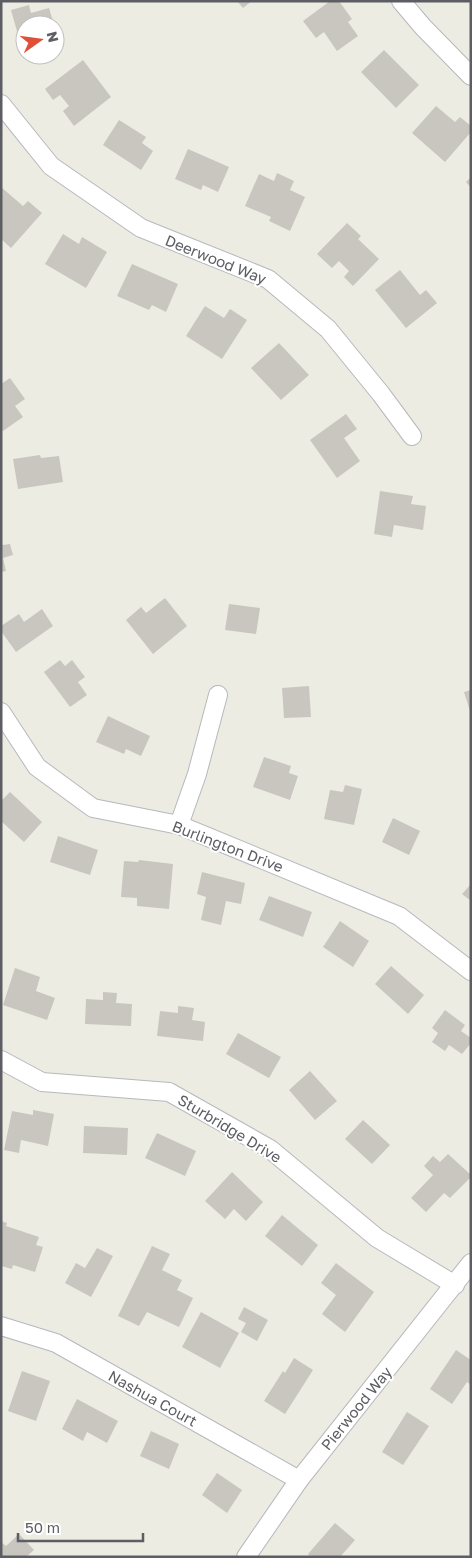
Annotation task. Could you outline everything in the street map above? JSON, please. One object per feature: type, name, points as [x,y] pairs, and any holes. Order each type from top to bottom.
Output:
[{"type":"street","points":[[401,1],[423,27],[471,76]]},
{"type":"street","name":"Deerwood Way","points":[[1,104],[51,166],[140,228],[268,279],[328,329],[381,394],[412,436]]},
{"type":"street","points":[[179,825],[197,774],[218,695]]},
{"type":"street","name":"Burlington Drive","points":[[1,712],[37,768],[93,808],[179,825],[399,916],[471,971]]},
{"type":"street","name":"Sturbridge Drive","points":[[1,1060],[42,1082],[169,1092],[270,1148],[377,1238],[455,1285]]},
{"type":"street","name":"Pierwood Way","points":[[246,1557],[299,1480],[471,1263]]},
{"type":"street","name":"Nashua Court","points":[[1,1326],[56,1343],[299,1480]]},
{"type":"building","points":[[237,1],[252,1],[243,8]]},
{"type":"building","points":[[330,1],[339,1],[352,19],[348,22],[358,36],[337,51],[324,32],[316,38],[303,21]]},
{"type":"building","points":[[29,5],[31,13],[49,8],[51,15],[15,15],[15,24],[11,10]]},
{"type":"building","points":[[384,50],[419,85],[396,108],[361,72]]},
{"type":"building","points":[[83,60],[111,97],[74,126],[63,111],[69,106],[60,95],[53,100],[45,89]]},
{"type":"building","points":[[436,106],[455,122],[460,117],[471,126],[471,132],[445,162],[412,133]]},
{"type":"building","points":[[119,120],[146,137],[142,143],[153,151],[141,170],[103,145]]},
{"type":"building","points":[[188,149],[229,167],[218,192],[203,185],[201,190],[175,179]]},
{"type":"building","points":[[277,173],[294,181],[290,190],[305,197],[290,231],[269,221],[271,217],[245,206],[259,174],[274,181]]},
{"type":"building","points":[[471,177],[471,188],[466,182]]},
{"type":"building","points":[[1,187],[23,206],[28,201],[42,213],[11,248],[1,239]]},
{"type":"building","points":[[347,223],[361,236],[358,239],[379,259],[353,286],[344,277],[349,271],[339,261],[332,268],[317,254]]},
{"type":"building","points":[[63,234],[79,244],[82,237],[107,252],[86,288],[45,264]]},
{"type":"building","points":[[132,264],[178,284],[166,312],[152,305],[149,310],[117,296]]},
{"type":"building","points":[[400,270],[420,295],[426,290],[437,303],[406,328],[375,290]]},
{"type":"building","points":[[205,306],[224,318],[230,309],[247,320],[222,359],[186,336]]},
{"type":"building","points":[[279,343],[309,375],[281,400],[251,368]]},
{"type":"building","points":[[10,378],[25,399],[15,406],[23,417],[3,431],[1,429],[1,384]]},
{"type":"building","points":[[346,414],[357,429],[344,438],[360,461],[337,478],[310,440]]},
{"type":"building","points":[[40,455],[41,458],[59,456],[63,482],[18,489],[13,459]]},
{"type":"building","points":[[380,491],[413,496],[411,504],[426,506],[423,530],[394,525],[392,537],[374,534]]},
{"type":"building","points":[[1,542],[3,545],[10,544],[13,555],[3,558],[6,571],[1,572]]},
{"type":"building","points":[[165,598],[187,626],[153,654],[126,620],[141,607],[146,613]]},
{"type":"building","points":[[229,604],[260,608],[256,634],[225,630]]},
{"type":"building","points":[[42,609],[53,626],[16,652],[1,631],[1,626],[19,614],[24,622]]},
{"type":"building","points":[[60,660],[65,666],[72,660],[85,677],[78,682],[87,695],[70,707],[44,672]]},
{"type":"building","points":[[309,686],[311,717],[284,718],[282,688]]},
{"type":"building","points":[[471,690],[471,711],[470,711],[464,692]]},
{"type":"building","points":[[108,716],[150,736],[141,756],[126,749],[124,754],[96,742]]},
{"type":"building","points":[[264,757],[291,766],[289,773],[298,776],[290,800],[253,787]]},
{"type":"building","points":[[345,785],[362,789],[354,825],[324,819],[330,790],[343,792]]},
{"type":"building","points":[[10,792],[42,822],[24,842],[1,821],[1,801]]},
{"type":"building","points":[[393,818],[420,831],[409,855],[382,842]]},
{"type":"building","points":[[58,836],[98,850],[90,875],[50,862]]},
{"type":"building","points":[[139,860],[173,864],[169,909],[137,906],[137,898],[121,897],[124,861],[138,862]]},
{"type":"building","points":[[202,872],[245,883],[241,904],[226,901],[221,925],[201,920],[206,897],[197,894]]},
{"type":"building","points":[[471,884],[471,901],[462,894]]},
{"type":"building","points":[[269,896],[312,912],[303,937],[259,920]]},
{"type":"building","points":[[340,921],[369,941],[353,967],[323,947]]},
{"type":"building","points":[[391,966],[424,995],[408,1014],[375,984]]},
{"type":"building","points":[[15,968],[40,977],[36,991],[55,998],[47,1020],[3,1005]]},
{"type":"building","points":[[103,992],[117,993],[116,1003],[132,1004],[131,1026],[85,1024],[86,999],[103,1000]]},
{"type":"building","points":[[178,1006],[194,1008],[192,1020],[205,1022],[203,1041],[157,1036],[160,1011],[178,1013]]},
{"type":"building","points":[[445,1010],[465,1025],[461,1031],[471,1038],[471,1043],[462,1054],[449,1045],[445,1051],[432,1042],[438,1033],[432,1028]]},
{"type":"building","points":[[238,1033],[281,1057],[269,1078],[226,1054]]},
{"type":"building","points":[[310,1071],[337,1101],[315,1120],[289,1090]]},
{"type":"building","points":[[33,1110],[54,1114],[48,1146],[21,1140],[19,1153],[4,1150],[12,1111],[33,1115]]},
{"type":"building","points":[[363,1120],[390,1145],[372,1164],[345,1139]]},
{"type":"building","points":[[84,1126],[128,1128],[127,1155],[83,1153]]},
{"type":"building","points":[[157,1133],[196,1151],[185,1176],[145,1158]]},
{"type":"building","points":[[448,1154],[471,1177],[450,1198],[444,1193],[426,1212],[411,1198],[433,1175],[424,1166],[433,1156],[440,1162]]},
{"type":"building","points":[[232,1172],[263,1202],[246,1221],[234,1209],[225,1219],[205,1201]]},
{"type":"building","points":[[282,1215],[318,1245],[302,1266],[265,1236]]},
{"type":"building","points":[[1,1221],[7,1223],[6,1226],[39,1237],[36,1245],[43,1247],[35,1272],[13,1265],[12,1269],[1,1266]]},
{"type":"building","points":[[152,1246],[170,1254],[162,1270],[182,1280],[177,1290],[193,1298],[179,1327],[147,1312],[139,1326],[118,1316]]},
{"type":"building","points":[[97,1248],[113,1256],[91,1297],[65,1283],[76,1263],[85,1268]]},
{"type":"building","points":[[336,1263],[374,1292],[345,1332],[322,1314],[336,1295],[321,1283]]},
{"type":"building","points":[[244,1307],[268,1320],[257,1341],[241,1332],[246,1323],[238,1319]]},
{"type":"building","points":[[201,1312],[239,1333],[220,1368],[182,1347]]},
{"type":"building","points":[[456,1350],[471,1360],[471,1385],[467,1382],[452,1404],[430,1389]]},
{"type":"building","points":[[294,1358],[313,1370],[285,1414],[264,1401],[283,1371],[285,1373]]},
{"type":"building","points":[[22,1371],[50,1381],[36,1421],[8,1411]]},
{"type":"building","points":[[77,1399],[118,1421],[107,1443],[87,1432],[83,1441],[62,1429]]},
{"type":"building","points":[[407,1412],[429,1426],[403,1465],[382,1452]]},
{"type":"building","points":[[151,1431],[179,1444],[169,1469],[140,1456]]},
{"type":"building","points":[[217,1473],[242,1490],[227,1513],[202,1495]]},
{"type":"building","points":[[335,1523],[355,1540],[340,1557],[311,1557],[308,1554]]},
{"type":"building","points":[[19,1534],[34,1550],[26,1557],[1,1557],[1,1542],[6,1546]]}]
